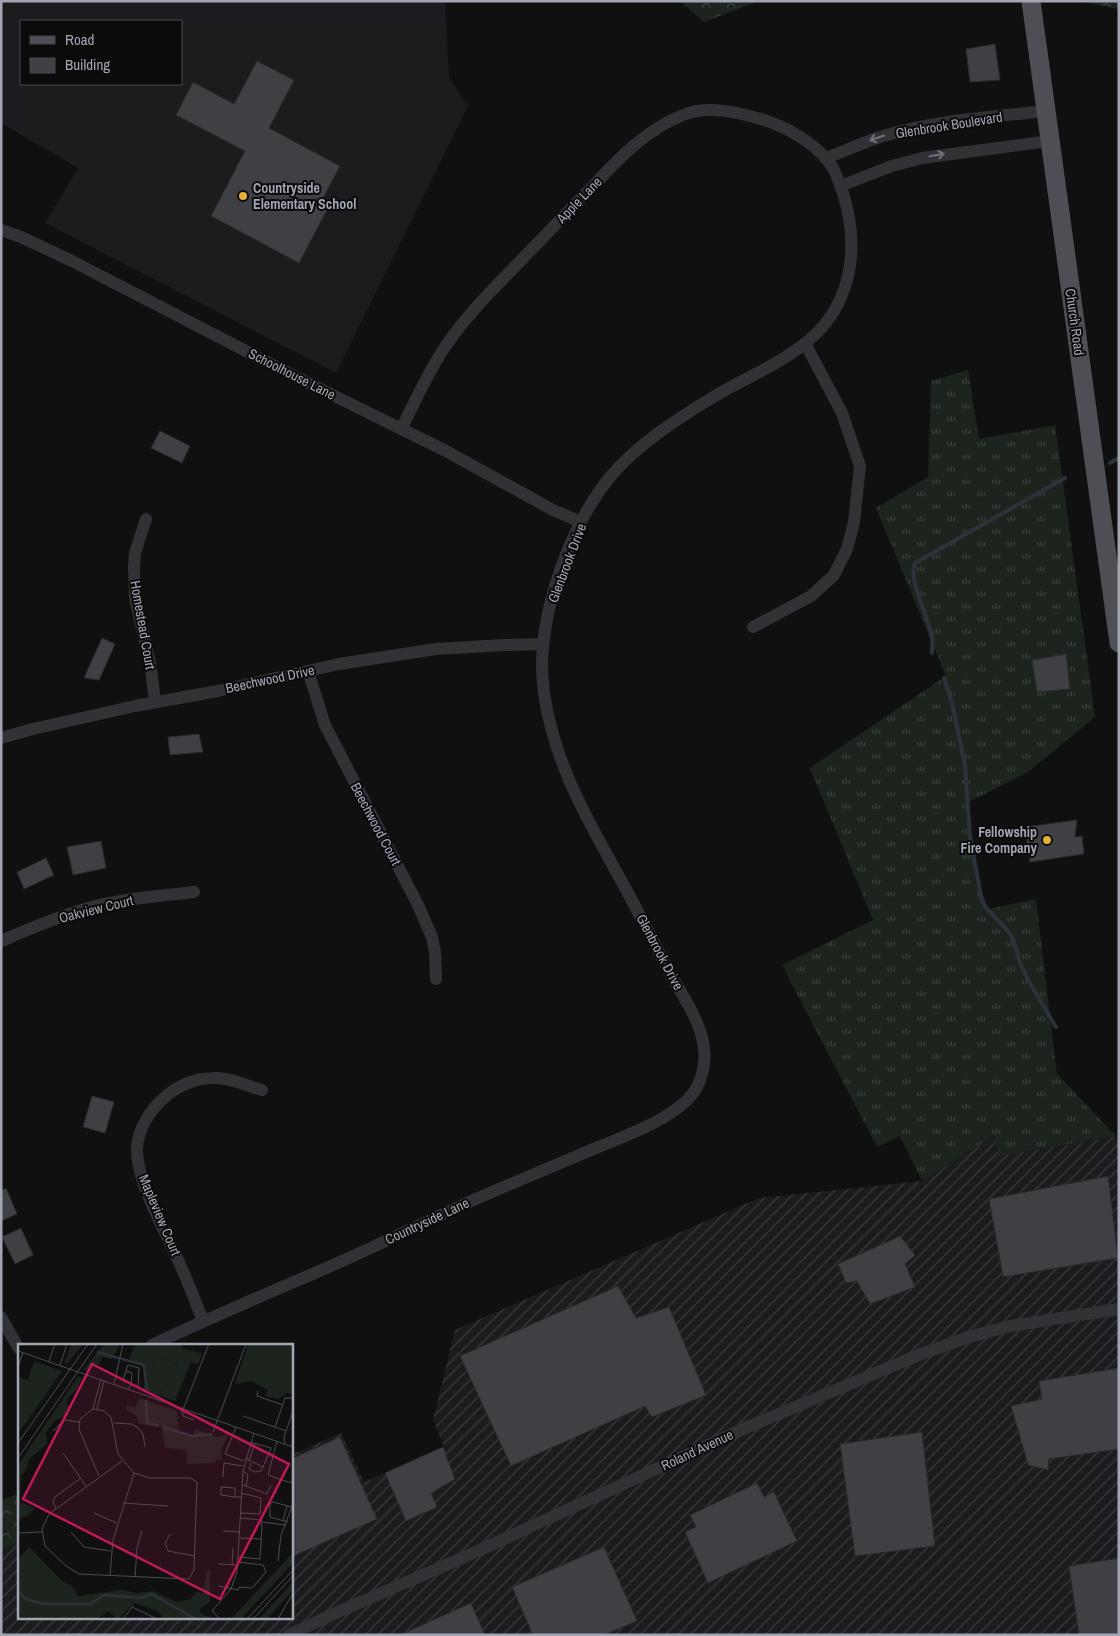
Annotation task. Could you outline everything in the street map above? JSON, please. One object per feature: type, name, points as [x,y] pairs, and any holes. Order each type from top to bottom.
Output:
[{"type":"main road","name":"Church Road","points":[[1031,1],[1119,643]]},
{"type":"street","name":"Apple Lane","points":[[401,429],[444,348],[468,318],[618,160],[644,136],[685,114],[717,110],[737,112],[776,124],[808,142],[826,158]]},
{"type":"street","name":"Glenbrook Boulevard","points":[[826,158],[882,136],[906,130],[964,120],[1046,111]]},
{"type":"street","name":"Glenbrook Boulevard","points":[[840,186],[886,168],[922,158],[1050,141]]},
{"type":"street","name":"Glenbrook Drive","points":[[695,1090],[701,1078],[704,1064],[704,1048],[700,1031],[598,839],[562,765],[545,698],[542,669],[543,644],[557,581],[581,522],[610,477],[654,437],[704,402],[788,355],[805,343],[820,329],[836,308],[844,293],[852,260],[851,226],[834,169],[826,158]]},
{"type":"street","name":"Schoolhouse Lane","points":[[1,230],[21,237],[72,261],[292,375],[462,460],[553,510],[581,522]]},
{"type":"street","points":[[753,627],[811,596],[834,575],[847,549],[854,522],[860,466],[842,413],[805,343]]},
{"type":"street","name":"Homestead Court","points":[[146,519],[135,553],[134,568],[136,598],[151,668],[155,702]]},
{"type":"street","name":"Beechwood Drive","points":[[1,738],[155,702],[416,651],[494,645],[543,644]]},
{"type":"street","name":"Beechwood Court","points":[[308,671],[325,725],[418,905],[432,936],[435,952],[436,979]]},
{"type":"street","name":"Oakview Court","points":[[1,941],[63,916],[96,906],[194,892]]},
{"type":"street","name":"Mapleview Court","points":[[203,1321],[143,1179],[138,1163],[137,1148],[141,1132],[147,1118],[156,1105],[182,1084],[213,1077],[262,1090]]},
{"type":"street","name":"Countryside Lane","points":[[154,1344],[349,1258],[474,1200],[629,1134],[670,1113],[680,1106],[695,1090]]},
{"type":"street","name":"Roland Avenue","points":[[289,1635],[469,1555],[742,1429],[921,1354],[970,1336],[1010,1326],[1119,1309]]},
{"type":"street","points":[[1,1317],[18,1347]]},
{"type":"shaded area","name":"Countryside Elementary School","points":[[1,1],[445,1],[449,77],[468,106],[336,373],[45,223],[78,168],[1,123]]},
{"type":"shaded area","points":[[995,1136],[999,1156],[1119,1136],[1119,1635],[1,1635],[1,1550],[18,1542],[18,1618],[292,1618],[292,1455],[341,1433],[364,1482],[444,1447],[433,1420],[455,1330],[759,1198],[922,1181]]},
{"type":"green space","points":[[680,1],[759,1],[704,22]]},
{"type":"green space","points":[[1079,1],[1119,1],[1119,9]]},
{"type":"green space","points":[[968,370],[979,439],[1055,425],[1095,717],[1028,772],[967,803],[980,889],[989,909],[1036,899],[1057,1074],[1116,1136],[999,1156],[994,1136],[922,1181],[900,1136],[877,1147],[782,965],[873,920],[810,768],[946,676],[876,508],[928,477],[931,381]]},
{"type":"green space","points":[[18,1494],[18,1542],[1,1550],[1,1500]]},
{"type":"building","points":[[995,44],[1000,80],[970,82],[966,49]]},
{"type":"building","points":[[257,61],[294,80],[269,128],[340,166],[322,200],[330,204],[299,263],[211,216],[245,151],[176,115],[193,82],[234,104]]},
{"type":"building","points":[[160,431],[190,446],[182,463],[151,448]]},
{"type":"building","points":[[102,638],[115,644],[99,680],[84,678]]},
{"type":"building","points":[[1066,654],[1070,689],[1037,692],[1032,660]]},
{"type":"building","points":[[199,734],[203,752],[170,755],[168,737]]},
{"type":"building","points":[[1077,820],[1075,837],[1082,836],[1084,854],[1030,862],[1025,827]]},
{"type":"building","points":[[101,841],[106,868],[73,875],[67,847]]},
{"type":"building","points":[[46,858],[54,875],[24,889],[17,872]]},
{"type":"building","points":[[92,1096],[114,1102],[105,1133],[83,1127]]},
{"type":"building","points":[[1108,1176],[1118,1258],[1003,1277],[989,1199]]},
{"type":"building","points":[[6,1188],[17,1214],[1,1221],[1,1191]]},
{"type":"building","points":[[21,1228],[33,1255],[15,1264],[2,1237]]},
{"type":"building","points":[[900,1236],[915,1255],[905,1264],[915,1287],[870,1304],[857,1281],[846,1283],[838,1264]]},
{"type":"building","points":[[618,1286],[636,1318],[669,1307],[706,1395],[652,1417],[645,1406],[511,1466],[460,1356]]},
{"type":"building","points":[[1119,1368],[1119,1449],[1049,1459],[1048,1470],[1028,1465],[1011,1406],[1042,1399],[1039,1381]]},
{"type":"building","points":[[922,1432],[935,1546],[855,1556],[840,1444]]},
{"type":"building","points":[[340,1437],[377,1519],[292,1557],[292,1459]]},
{"type":"building","points":[[443,1447],[455,1479],[431,1493],[437,1507],[406,1521],[385,1473]]},
{"type":"building","points":[[757,1483],[764,1497],[774,1492],[797,1541],[708,1583],[685,1532],[696,1527],[690,1515]]},
{"type":"building","points":[[604,1547],[637,1621],[604,1635],[533,1635],[512,1587]]},
{"type":"building","points":[[1119,1558],[1119,1635],[1079,1635],[1069,1566]]},
{"type":"building","points":[[471,1603],[485,1635],[400,1635]]},
{"type":"waterway","points":[[1110,463],[1119,458]]},
{"type":"waterway","points":[[932,653],[930,630],[914,578],[913,570],[915,563],[1065,478]]},
{"type":"waterway","points":[[944,678],[952,703],[965,765],[970,837],[982,901],[1012,937],[1020,963],[1056,1027]]},
{"type":"place","name":"Countryside Elementary School","points":[[243,196]]},
{"type":"place","name":"Fellowship Fire Company","points":[[1047,840]]}]
